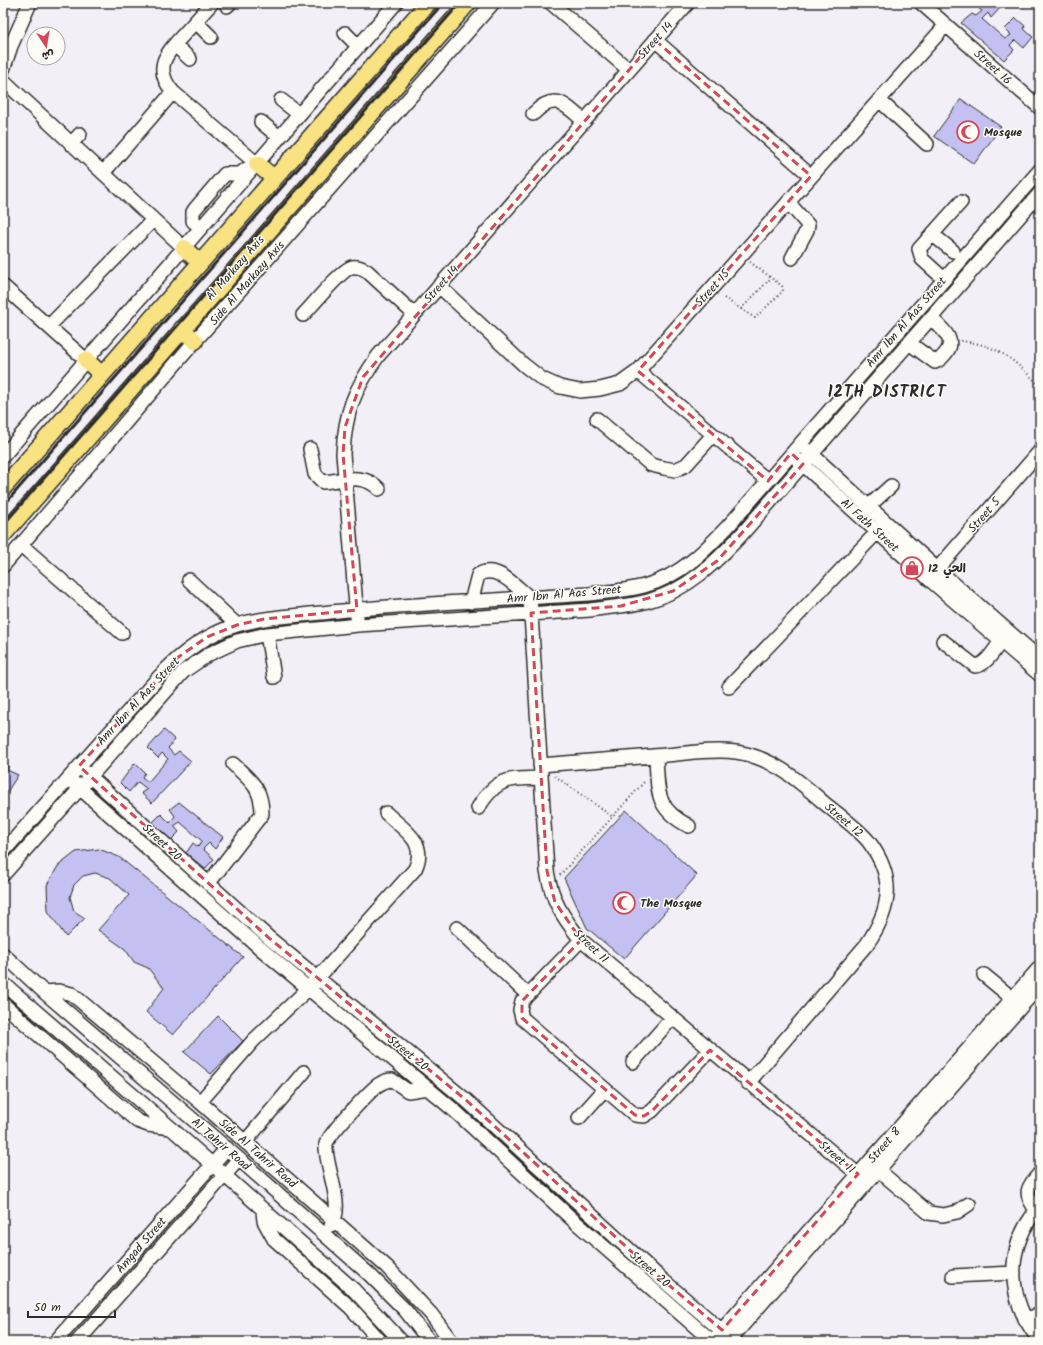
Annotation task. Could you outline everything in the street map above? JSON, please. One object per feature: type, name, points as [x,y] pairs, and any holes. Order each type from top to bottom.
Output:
[{"type":"main road","points":[[3,488],[427,3]]},
{"type":"main road","name":"Al Markazy Axis","points":[[3,535],[468,3]]},
{"type":"main road","points":[[257,164],[274,178]]},
{"type":"main road","points":[[184,248],[200,263]]},
{"type":"main road","points":[[182,329],[195,342]]},
{"type":"main road","points":[[86,360],[102,375]]},
{"type":"street","points":[[3,70],[11,46],[30,3]]},
{"type":"street","points":[[3,456],[396,3]]},
{"type":"street","name":"Side Al Markazy Axis","points":[[3,566],[195,342],[493,3]]},
{"type":"street","points":[[551,3],[629,70]]},
{"type":"street","name":"Street 14","points":[[358,625],[343,454],[345,427],[352,401],[367,372],[414,314],[688,3]]},
{"type":"street","points":[[921,3],[946,25]]},
{"type":"street","points":[[206,5],[196,22],[166,54],[163,70],[166,82],[173,92],[257,164]]},
{"type":"street","points":[[196,22],[211,37]]},
{"type":"street","name":"Street 15","points":[[439,286],[524,365],[542,379],[560,387],[580,391],[600,389],[620,384],[638,371],[946,25]]},
{"type":"street","name":"Street 16","points":[[946,25],[1040,108]]},
{"type":"street","points":[[345,33],[358,46]]},
{"type":"street","points":[[655,40],[811,176]]},
{"type":"street","points":[[174,45],[190,59]]},
{"type":"street","points":[[3,80],[76,139],[102,173],[184,248]]},
{"type":"street","points":[[102,173],[173,92]]},
{"type":"street","points":[[281,100],[299,114]]},
{"type":"street","points":[[879,100],[927,144]]},
{"type":"street","points":[[533,114],[541,106],[552,101],[563,103],[584,122]]},
{"type":"street","points":[[261,122],[280,137]]},
{"type":"street","points":[[201,228],[193,220],[193,212],[223,175],[228,173],[240,174],[250,166],[257,164]]},
{"type":"street","name":"Amr Ibn Al Aas Street","points":[[3,852],[177,658],[207,637],[237,625],[264,619],[357,610],[530,598],[619,590],[644,586],[667,577],[687,565],[706,549],[768,481],[1040,170]]},
{"type":"street","name":"Amr Ibn Al Aas Street","points":[[3,875],[184,671],[209,654],[237,641],[267,634],[358,625],[531,614],[621,606],[648,601],[673,592],[696,578],[717,561],[742,534],[1040,193]]},
{"type":"street","points":[[788,202],[808,225],[807,230],[792,258]]},
{"type":"street","points":[[944,279],[922,260],[919,254],[919,249],[961,202]]},
{"type":"street","points":[[49,326],[153,220]]},
{"type":"street","points":[[932,234],[953,251]]},
{"type":"street","points":[[303,315],[343,272],[357,266],[367,271],[414,314]]},
{"type":"street","points":[[3,286],[86,360]]},
{"type":"street","points":[[909,343],[935,362],[940,360],[949,350],[950,340],[945,331],[931,318]]},
{"type":"street","points":[[638,371],[768,481]]},
{"type":"street","points":[[597,419],[652,465],[675,470],[686,465],[713,435]]},
{"type":"street","name":"Al Fath Street","points":[[800,443],[870,506],[882,527],[929,579],[1040,675]]},
{"type":"street","points":[[310,449],[315,474],[322,482],[364,479],[373,482],[379,489]]},
{"type":"street","name":"Street 5","points":[[929,579],[1040,451]]},
{"type":"street","name":"Al Fath Street","points":[[791,454],[882,527],[937,568],[1040,658]]},
{"type":"street","points":[[870,506],[891,486]]},
{"type":"street","points":[[729,687],[882,527]]},
{"type":"street","points":[[21,545],[122,633]]},
{"type":"street","points":[[471,602],[478,575],[483,572],[494,572],[499,574],[530,598]]},
{"type":"street","points":[[189,580],[237,625]]},
{"type":"street","name":"Street 11","points":[[530,598],[545,854],[550,887],[555,902],[563,917],[581,940],[862,1178]]},
{"type":"street","points":[[267,634],[274,677]]},
{"type":"street","points":[[943,641],[975,666],[980,666],[1001,641]]},
{"type":"street","name":"Street 12","points":[[478,808],[486,796],[496,786],[508,779],[540,771],[656,762],[704,752],[735,752],[765,760],[791,775],[868,841],[881,862],[887,884],[886,905],[879,926],[867,944],[748,1083]]},
{"type":"street","points":[[656,762],[658,792],[664,807],[675,819],[689,826]]},
{"type":"street","points":[[208,884],[262,814],[262,800],[256,786],[233,764]]},
{"type":"street","name":"Street 20","points":[[79,766],[269,938],[466,1100],[651,1270],[729,1338]]},
{"type":"street","name":"Street 20","points":[[68,778],[232,924],[428,1088],[630,1270],[713,1342]]},
{"type":"street","points":[[200,1102],[253,1041],[308,988],[415,869],[419,860],[420,851],[417,842],[386,813]]},
{"type":"street","points":[[456,928],[528,995]]},
{"type":"street","points":[[581,940],[522,1001],[520,1010],[522,1018],[635,1115],[644,1116],[652,1111],[710,1050]]},
{"type":"street","name":"Al Tahrir Road","points":[[3,954],[44,992],[227,1148],[324,1234],[391,1295],[422,1330],[430,1342]]},
{"type":"street","name":"Street 8","points":[[862,1178],[878,1170],[1035,988],[1040,967]]},
{"type":"street","points":[[984,975],[1012,998]]},
{"type":"street","name":"Al Tahrir Road","points":[[3,982],[353,1289],[402,1342]]},
{"type":"street","name":"Street 8","points":[[713,1342],[729,1338],[1012,998],[1035,988]]},
{"type":"street","name":"Side Al Tahrir Road","points":[[44,992],[58,991],[72,994],[200,1102],[410,1289],[452,1342]]},
{"type":"street","points":[[3,1004],[137,1121],[153,1126],[171,1128]]},
{"type":"street","points":[[633,1062],[672,1018]]},
{"type":"street","points":[[245,1142],[304,1072]]},
{"type":"street","points":[[324,1234],[335,1221],[335,1194],[326,1146],[330,1136],[367,1094],[384,1081],[392,1080],[408,1091],[428,1088]]},
{"type":"street","points":[[579,1118],[605,1089]]},
{"type":"street","name":"Amgad Street","points":[[59,1341],[227,1148]]},
{"type":"street","name":"Amgad Street","points":[[77,1342],[239,1159]]},
{"type":"street","points":[[878,1170],[929,1213],[943,1215],[957,1212],[969,1204]]},
{"type":"street","points":[[1040,1173],[1028,1186],[1027,1193],[1029,1199],[1038,1208],[1026,1223],[1019,1238],[1015,1254],[1014,1273],[1019,1305],[1025,1319],[1040,1341]]},
{"type":"street","points":[[263,1210],[264,1221],[274,1239],[351,1308],[381,1342]]},
{"type":"street","points":[[953,1276],[1014,1273]]},
{"type":"street","points":[[1025,1319],[1040,1315]]},
{"type":"path","points":[[724,298],[755,318],[783,291],[782,286],[741,255]]},
{"type":"path","points":[[741,310],[771,278]]},
{"type":"path","points":[[950,340],[976,343],[993,347],[1016,362],[1040,386]]},
{"type":"path","points":[[1040,406],[1036,410],[1036,413],[1040,416]]},
{"type":"path","points":[[550,887],[613,817],[656,762]]},
{"type":"path","points":[[540,771],[613,817]]},
{"type":"highlighted area","points":[[655,40],[811,176],[638,371],[768,481],[791,453],[803,464],[717,561],[673,591],[621,606],[531,613],[547,871],[555,902],[581,940],[522,1001],[522,1018],[635,1115],[644,1116],[652,1111],[710,1050],[858,1174],[722,1330],[657,1275],[466,1100],[269,938],[79,766],[177,658],[207,637],[237,625],[264,619],[357,610],[343,454],[345,427],[363,377]]},
{"type":"building","points":[[972,3],[997,3],[1001,7],[991,18],[988,13],[982,19],[1005,39],[1011,35],[1005,29],[1016,18],[1025,26],[1024,29],[1033,37],[1024,48],[1015,40],[1010,45],[1014,50],[1004,60],[961,23],[972,14],[976,16],[982,11]]},
{"type":"building","name":"Mosque","points":[[961,99],[1001,127],[974,164],[934,136]]},
{"type":"building","points":[[164,730],[175,740],[168,748],[174,755],[179,751],[191,761],[152,803],[141,793],[147,789],[138,782],[129,792],[120,783],[135,763],[145,773],[142,777],[148,782],[168,759],[162,753],[158,758],[148,748]]},
{"type":"building","points":[[3,750],[8,754],[3,760]]},
{"type":"building","points":[[3,764],[8,766],[7,770],[18,775],[3,798]]},
{"type":"building","points":[[179,802],[223,837],[215,849],[209,843],[203,849],[214,859],[205,869],[186,853],[193,843],[198,847],[202,841],[180,822],[174,826],[179,832],[170,841],[150,825],[161,814],[170,823],[175,816],[170,809]]},
{"type":"building","name":"The Mosque","points":[[626,810],[697,875],[624,959],[587,928],[564,878]]},
{"type":"building","points":[[99,849],[119,857],[243,957],[173,1035],[146,1012],[164,988],[148,968],[134,962],[125,949],[98,930],[129,895],[110,878],[95,873],[83,876],[74,885],[70,897],[74,911],[85,918],[66,937],[48,911],[47,885],[58,866],[76,852]]},
{"type":"building","points":[[218,1016],[243,1041],[211,1074],[184,1052]]},
{"type":"railway","points":[[3,506],[443,3]]},
{"type":"railway","points":[[3,525],[460,3]]},
{"type":"place","name":"Mosque","points":[[968,132]]},
{"type":"place","name":"الحي 12","points":[[912,568]]},
{"type":"place","name":"The Mosque","points":[[624,903]]},
{"type":"district","name":"12TH DISTRICT","points":[[887,391]]}]
